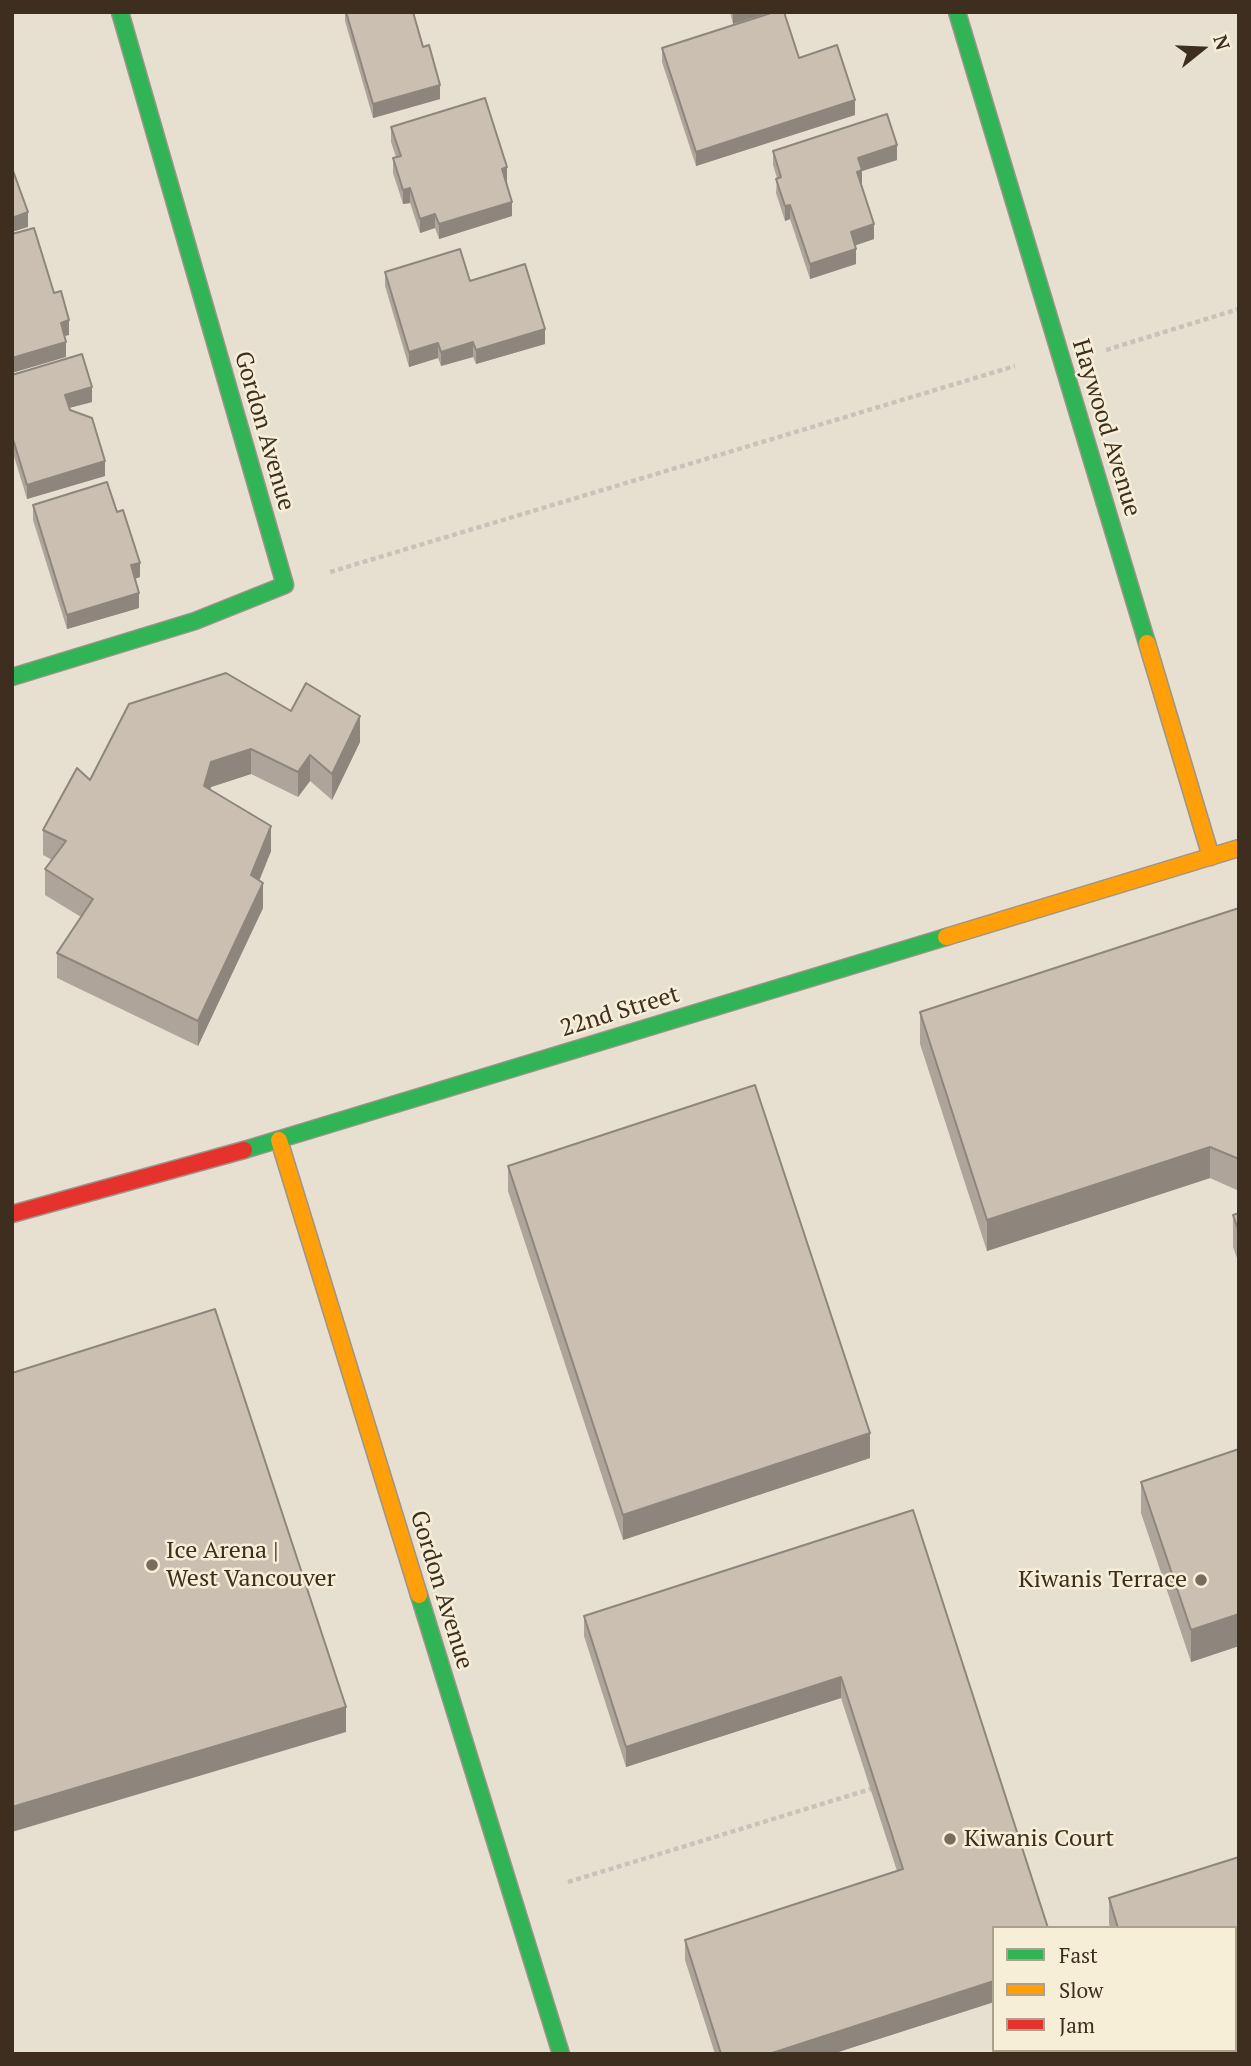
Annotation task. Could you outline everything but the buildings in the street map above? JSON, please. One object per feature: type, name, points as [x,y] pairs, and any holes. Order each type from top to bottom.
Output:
[{"type":"street","name":"Gordon Avenue","points":[[120,12],[285,585]]},
{"type":"street","name":"Haywood Avenue","points":[[957,12],[1211,857]]},
{"type":"street","points":[[12,677],[195,621],[285,585]]},
{"type":"street","name":"22nd Street","points":[[12,1214],[279,1140],[1239,848]]},
{"type":"street","name":"Gordon Avenue","points":[[279,1140],[561,2054]]},
{"type":"path","points":[[285,585],[1012,366],[1062,363],[1239,309]]},
{"type":"path","points":[[568,1882],[871,1789]]},
{"type":"traffic: fast","points":[[12,677],[195,621],[285,585],[120,12]]},
{"type":"traffic: fast","points":[[957,12],[1147,643]]},
{"type":"traffic: fast","points":[[244,1150],[946,937]]},
{"type":"traffic: fast","points":[[419,1595],[561,2054]]},
{"type":"traffic: slow","points":[[1147,643],[1211,857]]},
{"type":"traffic: slow","points":[[946,937],[1239,848]]},
{"type":"traffic: slow","points":[[279,1140],[419,1595]]},
{"type":"traffic: jam","points":[[12,1214],[244,1150]]},
{"type":"place","name":"Ice Arena | West Vancouver","points":[[152,1565]]},
{"type":"place","name":"Kiwanis Terrace","points":[[1201,1580]]},
{"type":"place","name":"Kiwanis Court","points":[[950,1839]]}]
